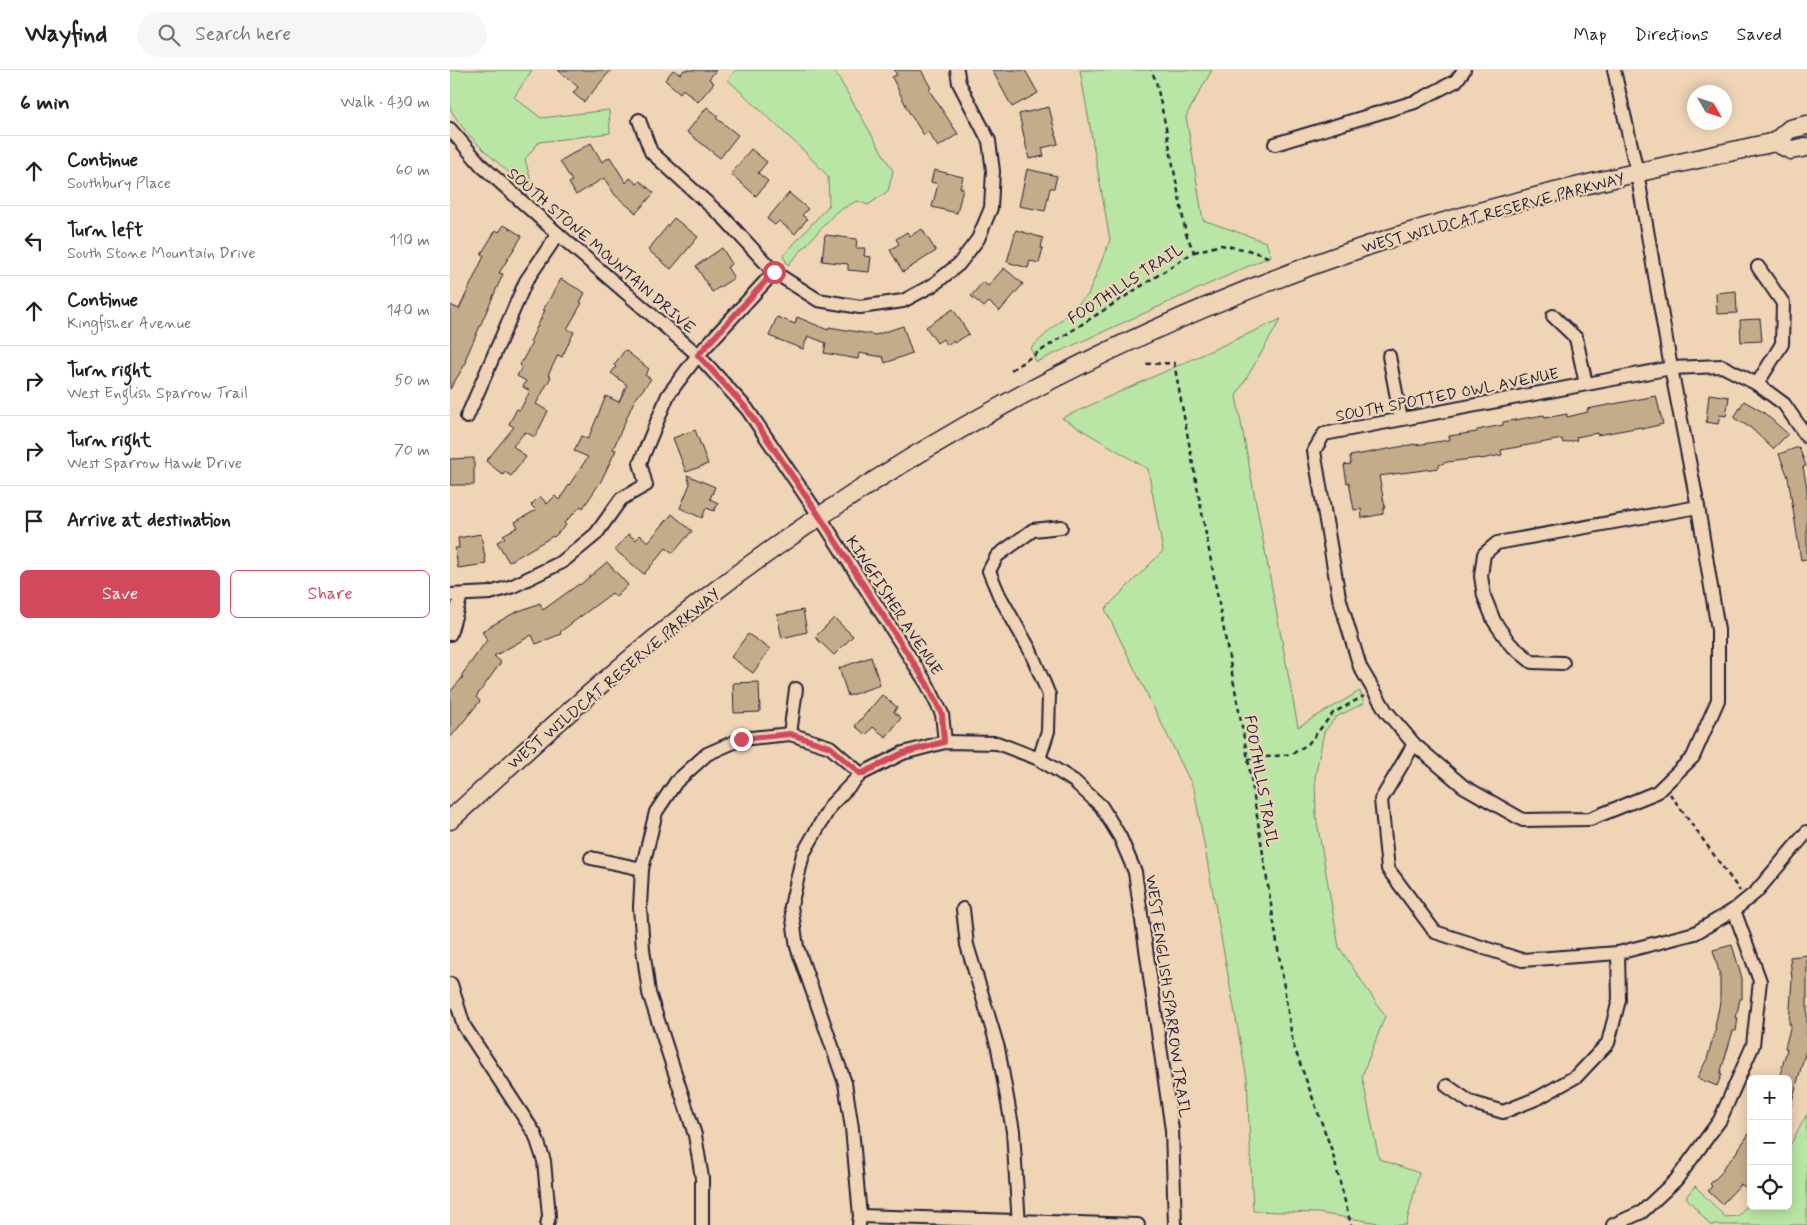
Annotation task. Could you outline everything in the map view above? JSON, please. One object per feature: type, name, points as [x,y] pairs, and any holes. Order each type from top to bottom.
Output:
[{"type":"main road","name":"WEST WILDCAT RESERVE PARKWAY","points":[[450,820],[576,706],[662,634],[747,568],[820,517],[932,446],[997,409],[1103,354],[1195,312],[1258,286],[1372,244],[1479,212],[1637,172],[1775,142],[1790,129],[1807,125]]},
{"type":"main road","name":"WEST WILDCAT RESERVE PARKWAY","points":[[1775,142],[1791,150],[1807,147]]},
{"type":"street","points":[[639,120],[651,152],[725,219],[774,272],[818,300],[860,307],[903,301],[933,285],[959,264],[978,239],[991,208],[993,171],[989,141],[959,83],[957,70]]},
{"type":"street","points":[[1275,144],[1415,102],[1456,81],[1464,70]]},
{"type":"street","name":"SOUTH SPOTTED OWL AVENUE","points":[[1614,70],[1637,172],[1671,368],[1698,507],[1718,630],[1718,700],[1693,757],[1657,792],[1590,818],[1523,820],[1463,786],[1414,744],[1386,711],[1360,667],[1339,597],[1314,451],[1324,434],[1671,368]]},
{"type":"street","name":"SOUTH STONE MOUNTAIN DRIVE","points":[[450,129],[482,166],[698,355],[747,409],[820,517]]},
{"type":"street","points":[[466,417],[526,281],[558,234]]},
{"type":"street","points":[[1757,384],[1782,344],[1783,304],[1758,267]]},
{"type":"street","points":[[450,634],[455,595],[490,592],[513,586],[562,562],[596,534],[621,499],[646,485],[640,463],[668,395],[698,355],[774,272]]},
{"type":"street","points":[[1553,316],[1576,338],[1586,384]]},
{"type":"street","points":[[1389,356],[1401,419]]},
{"type":"street","points":[[1671,368],[1722,366],[1757,384],[1784,404],[1807,437]]},
{"type":"street","points":[[1563,663],[1532,662],[1510,644],[1494,621],[1484,596],[1480,576],[1484,554],[1497,543],[1698,507]]},
{"type":"street","name":"KINGFISHER AVENUE","points":[[820,517],[927,684],[942,714],[944,742]]},
{"type":"street","points":[[1039,758],[1048,731],[1049,695],[1030,650],[999,595],[989,571],[997,556],[1033,530],[1061,527]]},
{"type":"street","points":[[790,734],[796,689]]},
{"type":"street","points":[[702,1225],[702,1178],[695,1135],[650,993],[643,949],[640,907],[642,869],[656,812],[676,782],[707,754],[741,739],[790,734],[830,747],[861,774]]},
{"type":"street","name":"WEST ENGLISH SPARROW TRAIL","points":[[860,1220],[852,1128],[845,1083],[797,947],[791,906],[803,854],[831,805],[861,774],[903,753],[944,742],[997,743],[1039,758],[1074,781],[1101,806],[1120,837],[1135,872],[1172,1130],[1175,1225]]},
{"type":"street","points":[[1414,744],[1381,800],[1388,869],[1436,932],[1522,960],[1618,953],[1695,933],[1734,910],[1756,892],[1807,832]]},
{"type":"street","points":[[591,858],[642,869]]},
{"type":"street","points":[[963,909],[968,945],[998,1048],[1013,1131],[1019,1223]]},
{"type":"street","points":[[1613,1225],[1642,1212],[1676,1180],[1720,1120],[1753,1045],[1760,981],[1734,910]]},
{"type":"street","points":[[1447,1086],[1470,1102],[1504,1112],[1538,1098],[1577,1076],[1608,1044],[1619,1000],[1618,953]]},
{"type":"street","points":[[451,984],[464,1026],[535,1134],[544,1161],[549,1216],[547,1225]]},
{"type":"street","points":[[860,1220],[1138,1225]]},
{"type":"path","name":"FOOTHILLS TRAIL","points":[[1011,370],[1194,252],[1186,234],[1166,128],[1152,70]]},
{"type":"path","points":[[1194,252],[1221,245],[1248,250],[1268,257]]},
{"type":"path","name":"FOOTHILLS TRAIL","points":[[1146,364],[1174,363],[1248,759],[1293,1044],[1332,1151],[1351,1225]]},
{"type":"path","points":[[1248,759],[1292,754],[1308,744],[1333,713],[1374,690]]},
{"type":"path","points":[[1664,786],[1747,900]]},
{"type":"green space","points":[[450,70],[532,70],[514,97],[541,118],[609,110],[610,133],[539,142],[525,159],[532,185],[527,189],[475,141],[457,119],[450,108]]},
{"type":"green space","points":[[736,70],[834,70],[893,171],[888,191],[868,205],[857,201],[836,212],[788,265],[783,256],[829,205],[828,176],[728,80]]},
{"type":"green space","points":[[1080,70],[1212,70],[1186,116],[1203,220],[1266,242],[1271,256],[1036,362],[1031,348],[1088,295],[1110,240]]},
{"type":"green space","points":[[1281,319],[1236,396],[1298,727],[1360,691],[1364,703],[1336,717],[1324,732],[1315,777],[1316,816],[1339,947],[1385,1016],[1362,1076],[1379,1159],[1419,1173],[1406,1225],[1391,1225],[1318,1213],[1253,1211],[1247,1079],[1194,789],[1105,609],[1163,551],[1148,469],[1062,418]]},
{"type":"green space","points":[[1807,1114],[1807,1225],[1710,1225],[1686,1197],[1695,1186],[1725,1217],[1738,1216],[1747,1206],[1747,1210],[1792,1210],[1792,1142]]},
{"type":"building","points":[[558,70],[611,70],[584,102],[573,93],[578,87]]},
{"type":"building","points":[[673,70],[681,74],[684,70],[716,70],[709,79],[714,83],[698,102],[683,89],[680,93],[665,80]]},
{"type":"building","points":[[894,70],[921,70],[931,88],[929,90],[958,134],[938,147],[928,132],[924,135],[910,114],[892,77],[897,75]]},
{"type":"building","points":[[992,70],[1025,70],[1038,93],[1012,107]]},
{"type":"building","points":[[707,107],[718,116],[716,118],[738,135],[720,158],[687,132]]},
{"type":"building","points":[[1049,107],[1058,144],[1042,148],[1044,156],[1029,159],[1019,114]]},
{"type":"building","points":[[591,143],[602,162],[610,157],[626,183],[630,178],[637,184],[640,181],[654,193],[636,213],[615,195],[604,178],[576,195],[569,183],[572,181],[560,161]]},
{"type":"building","points":[[751,149],[767,162],[758,173],[768,181],[756,196],[731,174]]},
{"type":"building","points":[[1027,169],[1057,176],[1054,188],[1050,188],[1045,211],[1019,206]]},
{"type":"building","points":[[934,170],[963,177],[960,188],[963,188],[957,213],[932,207],[938,184],[931,182]]},
{"type":"building","points":[[789,193],[808,209],[802,215],[807,219],[795,234],[779,221],[775,225],[767,219]]},
{"type":"building","points":[[674,218],[698,237],[671,269],[648,250]]},
{"type":"building","points":[[504,225],[522,236],[499,273],[503,274],[465,360],[467,361],[450,389],[450,305],[459,309],[484,256],[481,254],[496,230],[499,232]]},
{"type":"building","points":[[922,229],[936,251],[903,272],[890,250],[899,244],[896,239],[907,232],[910,236]]},
{"type":"building","points":[[1016,230],[1043,238],[1041,248],[1043,248],[1039,263],[1030,261],[1028,268],[1007,262]]},
{"type":"building","points":[[825,235],[857,239],[856,248],[865,248],[864,256],[871,257],[869,272],[848,270],[848,264],[822,261]]},
{"type":"building","points":[[722,248],[732,264],[727,267],[734,278],[712,292],[696,266]]},
{"type":"building","points":[[1004,268],[1023,284],[1000,311],[989,302],[984,307],[971,296],[983,282],[988,286]]},
{"type":"building","points":[[561,279],[585,293],[580,302],[582,303],[567,329],[574,332],[562,357],[558,355],[548,375],[551,377],[536,404],[548,411],[535,437],[525,432],[513,446],[526,457],[511,476],[505,472],[503,475],[486,461],[514,427],[509,424],[517,409],[520,410],[530,391],[523,387],[526,381],[517,376],[522,367],[520,365],[532,343],[530,342],[545,310],[543,310]]},
{"type":"building","points":[[1736,291],[1737,313],[1717,314],[1716,293]]},
{"type":"building","points":[[953,309],[969,334],[947,345],[943,339],[937,343],[926,327]]},
{"type":"building","points":[[777,317],[795,324],[797,317],[828,330],[829,327],[875,335],[903,326],[912,353],[885,363],[883,357],[859,353],[858,359],[824,353],[826,343],[808,336],[803,349],[769,336]]},
{"type":"building","points":[[1760,319],[1762,341],[1741,342],[1740,320]]},
{"type":"building","points":[[625,350],[649,369],[645,375],[651,379],[634,401],[613,449],[616,450],[601,481],[583,508],[581,506],[564,523],[566,525],[554,537],[509,562],[497,542],[505,538],[503,535],[518,527],[515,522],[536,510],[531,505],[540,496],[547,504],[555,496],[559,500],[588,457],[574,451],[581,436],[588,439],[606,396],[619,402],[627,385],[611,373],[616,367],[614,365]]},
{"type":"building","points":[[1709,394],[1729,397],[1726,416],[1720,415],[1718,424],[1706,422]]},
{"type":"building","points":[[1656,396],[1663,424],[1642,429],[1641,427],[1597,435],[1597,433],[1576,437],[1577,440],[1563,443],[1562,439],[1501,450],[1502,455],[1447,462],[1439,465],[1439,468],[1379,476],[1385,508],[1383,509],[1383,514],[1362,518],[1361,509],[1354,510],[1344,465],[1351,464],[1350,456],[1415,444],[1450,440],[1449,436],[1477,432],[1477,430],[1503,425],[1503,422],[1544,415],[1545,418],[1567,414],[1567,417],[1588,412],[1587,409]]},
{"type":"building","points":[[1744,401],[1763,412],[1788,434],[1773,449],[1751,428],[1734,418]]},
{"type":"building","points":[[695,430],[708,464],[686,472],[673,438]]},
{"type":"building","points":[[1799,447],[1806,466],[1803,467],[1807,488],[1807,559],[1801,560],[1788,477],[1779,454]]},
{"type":"building","points":[[474,458],[474,485],[450,485],[450,459]]},
{"type":"building","points":[[687,475],[715,487],[710,499],[718,503],[714,511],[706,508],[702,518],[680,508],[690,484]]},
{"type":"building","points":[[672,514],[692,531],[673,553],[666,548],[644,574],[615,550],[628,534],[636,540],[640,535],[648,542]]},
{"type":"building","points":[[481,534],[486,564],[458,568],[455,548],[459,548],[458,538]]},
{"type":"building","points":[[607,562],[628,585],[616,597],[612,593],[560,632],[561,634],[536,644],[532,635],[494,656],[501,662],[476,697],[480,701],[450,738],[450,692],[463,677],[461,676],[487,640],[482,631],[514,613],[540,603],[543,610],[580,585]]},
{"type":"building","points":[[803,610],[807,632],[782,638],[777,615]]},
{"type":"building","points":[[834,618],[853,636],[834,655],[815,637]]},
{"type":"building","points":[[748,634],[770,649],[753,673],[731,657]]},
{"type":"building","points":[[871,657],[880,685],[848,696],[839,668]]},
{"type":"building","points":[[759,682],[760,712],[734,713],[733,683]]},
{"type":"building","points":[[882,695],[897,707],[894,712],[901,718],[886,737],[873,727],[866,735],[855,726]]},
{"type":"building","points":[[1732,945],[1742,978],[1742,999],[1740,999],[1736,1018],[1738,1018],[1736,1031],[1733,1031],[1717,1086],[1697,1078],[1707,1059],[1716,1028],[1720,1002],[1720,975],[1713,950]]},
{"type":"building","points":[[1807,955],[1807,1046],[1792,1101],[1792,1075],[1780,1075],[1791,1024],[1789,1024],[1792,979],[1790,957]]},
{"type":"building","points":[[1747,1137],[1747,1187],[1741,1184],[1722,1204],[1708,1191],[1712,1186],[1710,1184],[1724,1170],[1722,1169]]},
{"type":"route","points":[[741,739],[790,734],[830,747],[861,774],[903,753],[944,742],[942,714],[927,684],[820,517],[747,409],[698,355],[774,272]]}]
